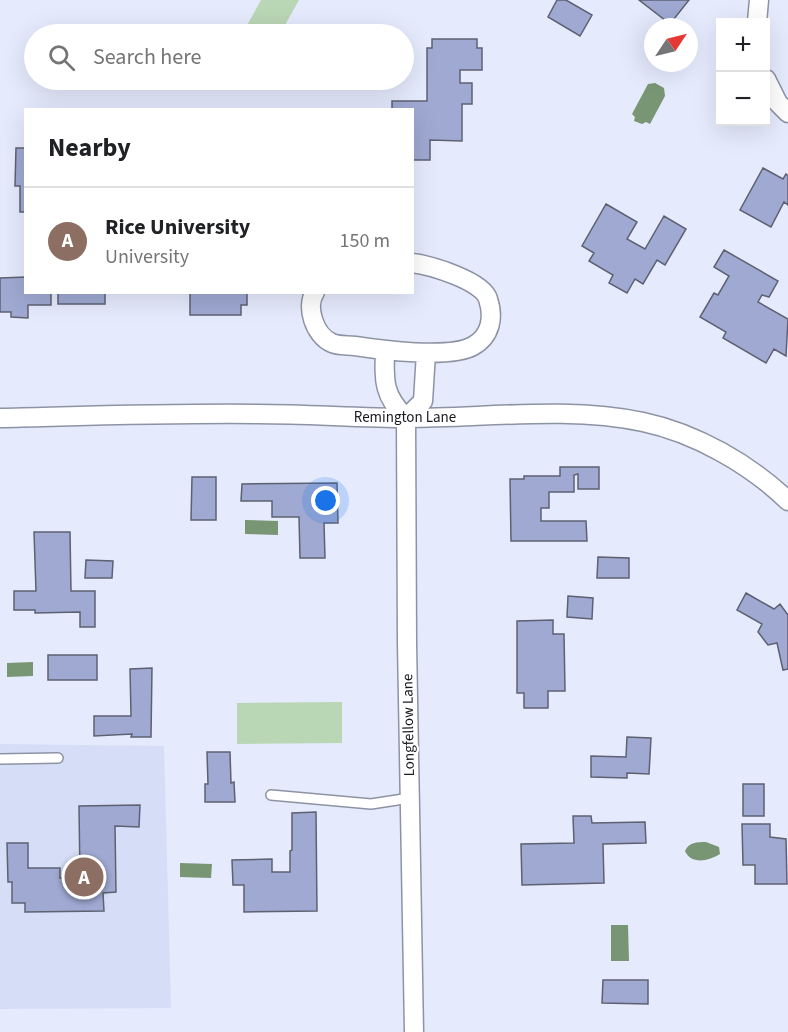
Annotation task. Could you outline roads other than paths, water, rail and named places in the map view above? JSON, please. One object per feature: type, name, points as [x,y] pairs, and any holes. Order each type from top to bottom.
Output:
[{"type":"street","points":[[757,18],[759,0]]},
{"type":"street","points":[[770,89],[778,103],[788,113]]},
{"type":"street","points":[[314,294],[311,298],[312,316],[321,336],[332,343],[426,353],[472,347],[483,338],[490,327],[492,312],[487,294],[470,282],[425,264],[414,263]]},
{"type":"street","points":[[385,350],[384,383],[393,405],[406,418],[423,401],[426,353]]},
{"type":"street","name":"Remington Lane","points":[[0,418],[257,414],[406,418],[560,414],[605,417],[643,422],[684,435],[732,459],[779,492],[788,501]]},
{"type":"street","name":"Longfellow Lane","points":[[406,418],[414,1032]]},
{"type":"lane","points":[[0,759],[58,758]]},
{"type":"lane","points":[[271,795],[371,804],[410,798]]},
{"type":"place","name":"Rice University","points":[[84,877]]}]
